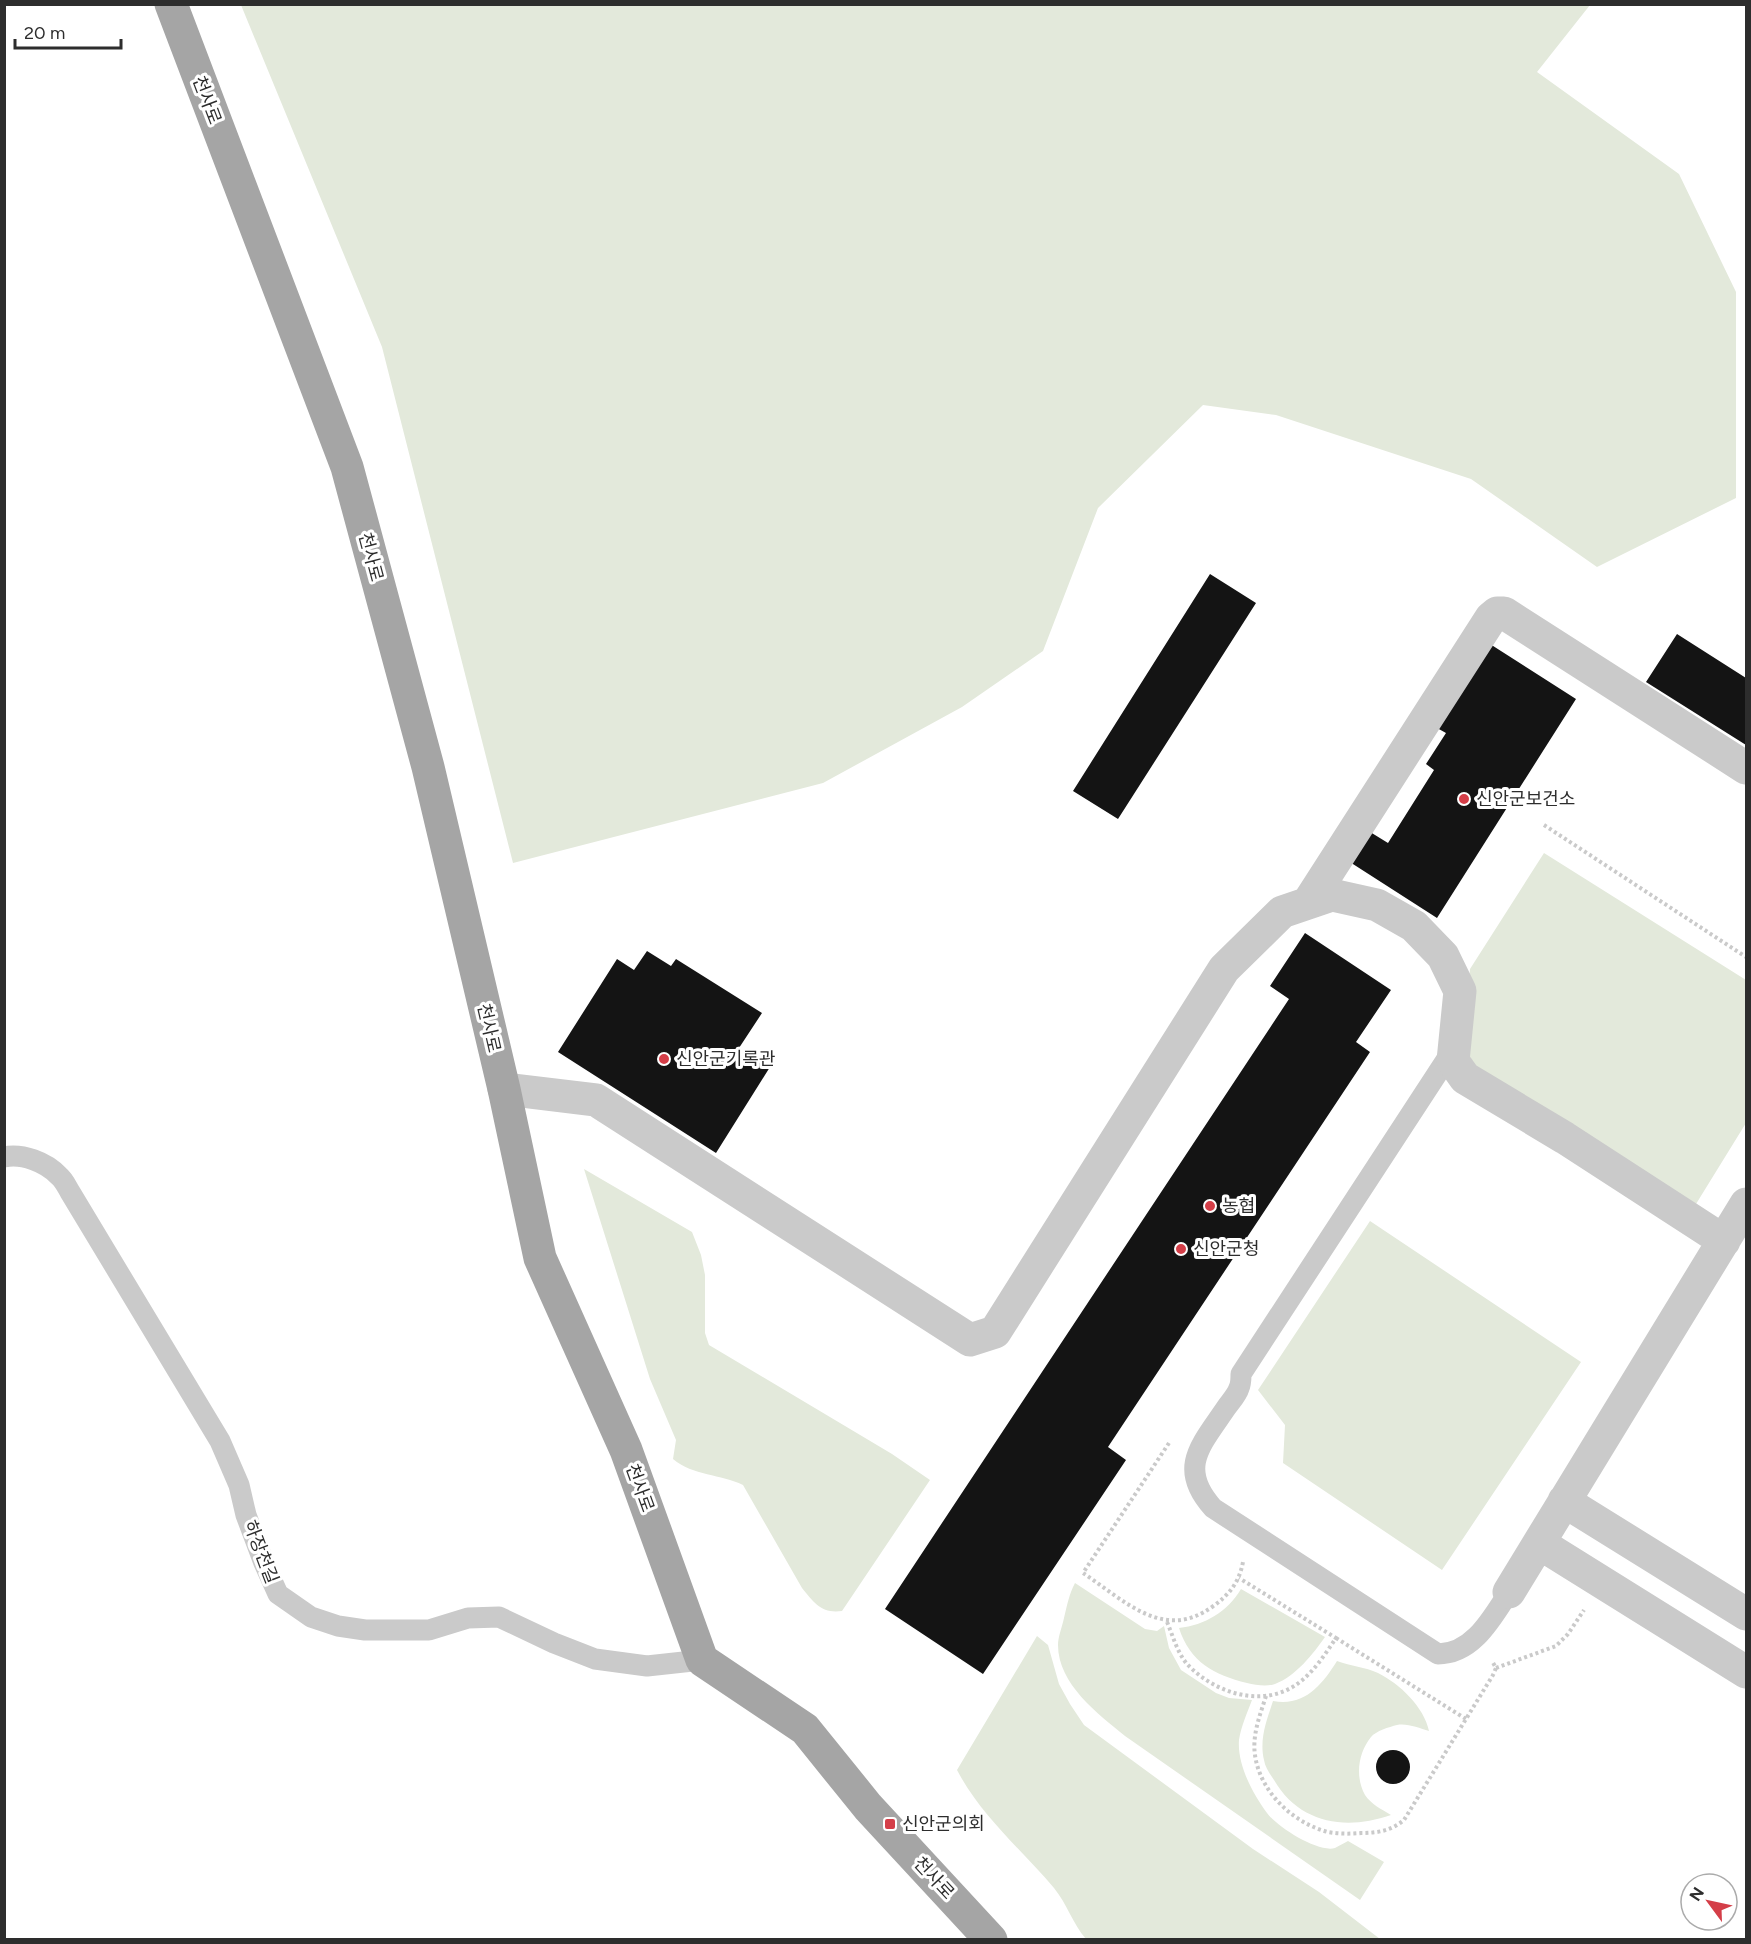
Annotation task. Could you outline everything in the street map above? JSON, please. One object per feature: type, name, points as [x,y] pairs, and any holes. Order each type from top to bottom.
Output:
[{"type":"main road","name":"천사로","points":[[171,4],[347,467],[428,767],[504,1089],[540,1258],[626,1450],[702,1660],[805,1729],[868,1807],[991,1940]]},
{"type":"street","points":[[1308,903],[1491,618],[1497,613],[1504,613],[1746,768]]},
{"type":"street","points":[[504,1089],[596,1100],[970,1340],[996,1332],[1224,969],[1282,912],[1332,895],[1377,905],[1414,926],[1443,956],[1460,991],[1452,1051],[1453,1061],[1465,1078],[1565,1138],[1724,1241]]},
{"type":"street","points":[[1509,1592],[1746,1204]]},
{"type":"street","points":[[1564,1501],[1746,1614]]},
{"type":"street","points":[[1539,1543],[1746,1672]]},
{"type":"lane","points":[[1452,1051],[1241,1374],[1239,1389],[1201,1445],[1194,1463],[1195,1481],[1203,1497],[1213,1508],[1438,1654],[1451,1654],[1484,1630],[1509,1592]]},
{"type":"lane","name":"하장천길","points":[[4,1157],[16,1154],[41,1163],[59,1176],[70,1192],[220,1441],[240,1485],[246,1515],[278,1594],[311,1617],[338,1626],[365,1630],[429,1630],[468,1618],[499,1617],[595,1659],[647,1666],[702,1660]]},
{"type":"path","points":[[1544,825],[1746,957]]},
{"type":"path","points":[[1239,1578],[1466,1719]]},
{"type":"path","points":[[1167,1622],[1187,1663],[1206,1679],[1227,1691],[1266,1696],[1282,1693],[1301,1682],[1321,1660],[1336,1638]]},
{"type":"path","points":[[1266,1696],[1254,1739],[1255,1756],[1260,1772],[1275,1798],[1299,1819],[1331,1832],[1372,1833],[1396,1826],[1404,1820],[1496,1668],[1492,1660],[1465,1645]]},
{"type":"shaded area","points":[[241,5],[1590,5],[1537,72],[1679,174],[1736,292],[1736,498],[1597,567],[1471,479],[1276,415],[1203,405],[1098,508],[1043,651],[962,707],[823,783],[513,863],[382,347]]},
{"type":"shaded area","points":[[1544,853],[1746,980],[1746,1123],[1696,1204],[1473,1064],[1465,1044],[1470,969]]},
{"type":"shaded area","points":[[584,1169],[692,1232],[701,1255],[705,1275],[705,1333],[709,1345],[892,1454],[930,1480],[842,1611],[824,1609],[815,1603],[802,1588],[743,1485],[689,1469],[673,1459],[676,1440],[650,1379]]},
{"type":"shaded area","points":[[1370,1221],[1581,1362],[1442,1570],[1283,1463],[1285,1425],[1258,1390]]},
{"type":"shaded area","points":[[1075,1583],[1145,1629],[1157,1631],[1164,1626],[1169,1648],[1181,1670],[1216,1693],[1229,1698],[1252,1700],[1239,1740],[1243,1769],[1251,1788],[1272,1819],[1298,1838],[1328,1849],[1348,1841],[1384,1862],[1360,1900],[1125,1736],[1081,1697],[1065,1673],[1058,1645],[1068,1600]]},
{"type":"shaded area","points":[[1241,1589],[1325,1637],[1297,1670],[1275,1684],[1265,1686],[1250,1684],[1214,1671],[1190,1650],[1179,1628],[1198,1624],[1222,1611]]},
{"type":"shaded area","points":[[1037,1636],[1048,1645],[1059,1684],[1084,1725],[1253,1849],[1319,1892],[1380,1939],[1086,1939],[1054,1888],[990,1817],[957,1770]]},
{"type":"shaded area","points":[[1337,1661],[1373,1671],[1402,1690],[1422,1713],[1429,1731],[1413,1726],[1397,1725],[1376,1733],[1367,1743],[1359,1765],[1362,1788],[1370,1801],[1391,1815],[1374,1820],[1340,1822],[1325,1820],[1310,1814],[1296,1806],[1284,1795],[1265,1765],[1263,1737],[1273,1701],[1294,1701],[1311,1692]]},
{"type":"building","points":[[1210,574],[1256,603],[1118,819],[1073,791]]},
{"type":"building","points":[[1677,634],[1746,678],[1746,745],[1646,682]]},
{"type":"building","name":"신안군보건소","points":[[1490,644],[1576,699],[1437,918],[1342,857],[1362,827],[1388,843],[1434,770],[1426,764],[1446,733],[1437,728]]},
{"type":"building","name":"신안군청","points":[[1305,933],[1391,990],[1356,1042],[1370,1052],[1108,1447],[1126,1460],[983,1674],[885,1609],[1289,999],[1270,986]]},
{"type":"building","name":"신안군기록관","points":[[647,951],[671,966],[676,959],[762,1013],[739,1048],[770,1067],[716,1153],[558,1052],[617,959],[634,970]]},
{"type":"building","points":[[1393,1750],[1405,1755],[1410,1767],[1405,1779],[1393,1784],[1381,1779],[1376,1767],[1381,1755]]},
{"type":"place","name":"신안군보건소","points":[[1464,799]]},
{"type":"place","name":"신안군기록관","points":[[664,1059]]},
{"type":"place","name":"농협","points":[[1210,1206]]},
{"type":"place","name":"신안군청","points":[[1181,1249]]},
{"type":"place","name":"신안군의회","points":[[890,1824]]}]
